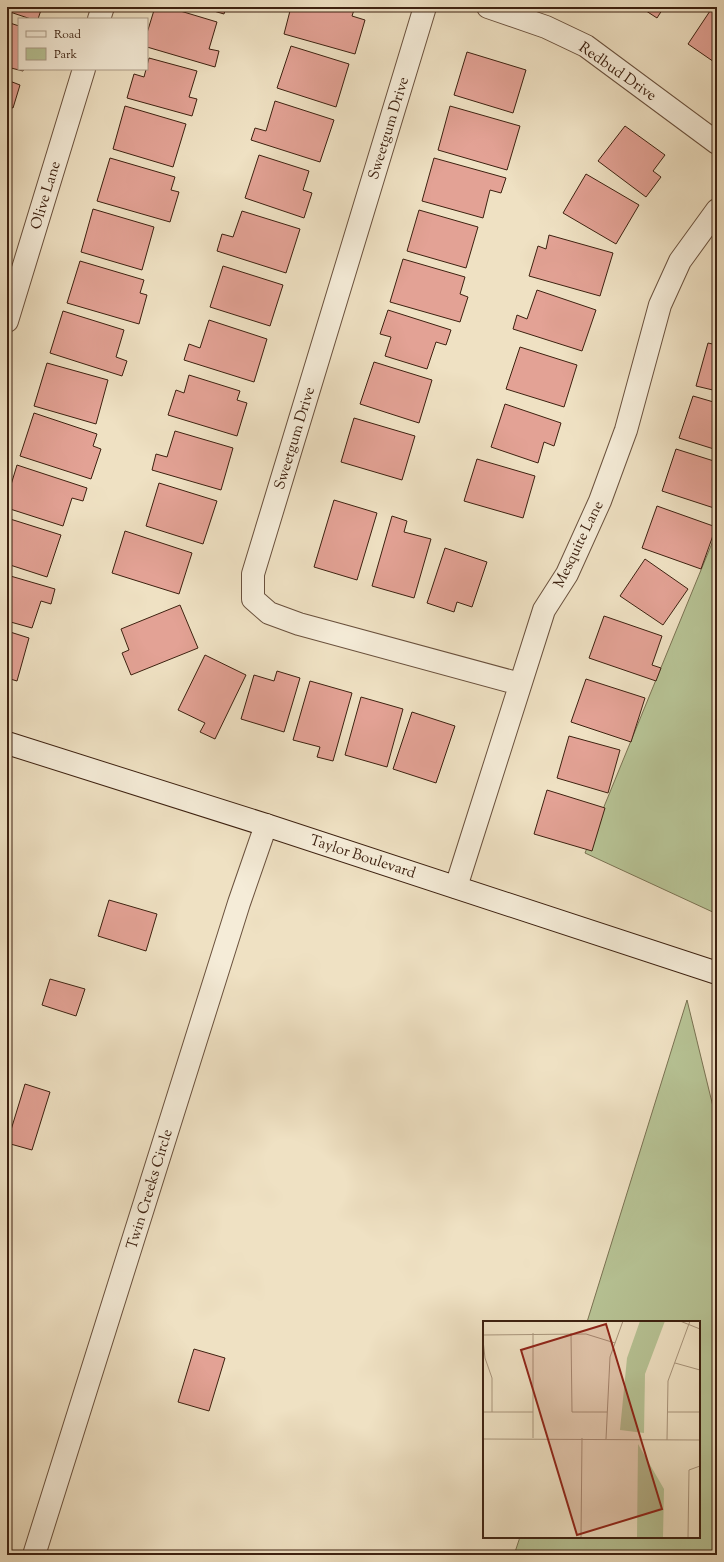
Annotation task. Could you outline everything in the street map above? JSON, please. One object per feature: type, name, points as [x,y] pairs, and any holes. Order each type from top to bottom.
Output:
[{"type":"street","points":[[99,18],[103,7]]},
{"type":"street","name":"Sweetgum Drive","points":[[425,7],[253,574],[253,599],[269,613],[299,624],[520,684]]},
{"type":"street","name":"Redbud Drive","points":[[488,7],[546,27],[586,46],[717,143]]},
{"type":"street","name":"Olive Lane","points":[[7,321],[84,70]]},
{"type":"street","name":"Mesquite Lane","points":[[456,887],[544,610],[567,574],[600,501],[626,430],[660,305],[680,261],[717,210]]},
{"type":"street","name":"Taylor Boulevard","points":[[7,743],[266,825],[717,974]]},
{"type":"street","name":"Twin Creeks Circle","points":[[34,1555],[234,918],[266,825]]},
{"type":"green space","points":[[717,531],[717,914],[585,853]]},
{"type":"green space","points":[[687,1000],[717,1123],[717,1555],[514,1555],[520,1538],[700,1538],[700,1321],[587,1321]]},
{"type":"building","points":[[7,7],[42,7],[38,18],[28,18],[7,11]]},
{"type":"building","points":[[155,7],[167,7],[217,22],[209,49],[219,51],[215,67],[148,47],[148,30]]},
{"type":"building","points":[[200,7],[226,7],[224,14]]},
{"type":"building","points":[[291,7],[299,9],[300,7],[355,7],[352,16],[365,20],[355,54],[284,34]]},
{"type":"building","points":[[640,7],[664,7],[657,18]]},
{"type":"building","points":[[712,8],[717,11],[717,64],[688,44]]},
{"type":"building","points":[[7,22],[18,26],[18,70],[7,67]]},
{"type":"building","points":[[291,46],[349,64],[336,107],[277,88]]},
{"type":"building","points":[[467,52],[526,70],[513,113],[454,95]]},
{"type":"building","points":[[149,58],[197,71],[189,97],[197,99],[192,116],[127,98],[134,74],[144,77],[146,70],[148,70]]},
{"type":"building","points":[[7,80],[20,85],[13,108],[7,106]]},
{"type":"building","points":[[275,101],[334,120],[320,162],[251,140],[255,128],[266,131]]},
{"type":"building","points":[[125,106],[186,124],[173,167],[113,149]]},
{"type":"building","points":[[450,106],[520,126],[507,170],[438,150]]},
{"type":"building","points":[[625,126],[665,155],[653,171],[661,177],[646,197],[598,161]]},
{"type":"building","points":[[259,155],[309,171],[303,190],[312,193],[304,218],[245,198]]},
{"type":"building","points":[[110,158],[175,177],[171,190],[179,192],[170,222],[97,201]]},
{"type":"building","points":[[434,158],[506,178],[501,193],[490,190],[483,218],[422,201]]},
{"type":"building","points":[[586,174],[639,205],[616,244],[563,213]]},
{"type":"building","points":[[93,209],[154,227],[142,270],[81,252]]},
{"type":"building","points":[[419,210],[478,227],[466,268],[407,251]]},
{"type":"building","points":[[242,211],[300,229],[286,273],[217,251],[222,234],[233,237]]},
{"type":"building","points":[[549,235],[613,253],[600,296],[529,276],[538,246],[546,249]]},
{"type":"building","points":[[403,259],[465,277],[460,294],[468,297],[460,322],[390,302]]},
{"type":"building","points":[[80,261],[144,280],[140,293],[147,295],[139,324],[67,303]]},
{"type":"building","points":[[223,266],[283,285],[270,326],[210,307]]},
{"type":"building","points":[[537,290],[596,310],[582,351],[513,329],[517,315],[527,319]]},
{"type":"building","points":[[388,310],[451,330],[446,345],[436,342],[427,369],[385,356],[391,337],[380,334]]},
{"type":"building","points":[[63,311],[124,330],[116,357],[127,361],[122,376],[50,353]]},
{"type":"building","points":[[209,320],[267,339],[254,382],[184,360],[189,344],[200,348]]},
{"type":"building","points":[[708,343],[717,345],[717,391],[696,386]]},
{"type":"building","points":[[520,347],[577,365],[564,407],[506,389]]},
{"type":"building","points":[[374,362],[432,380],[419,423],[360,404]]},
{"type":"building","points":[[47,363],[108,380],[96,424],[34,406]]},
{"type":"building","points":[[189,375],[240,391],[237,400],[247,403],[237,436],[168,415],[176,390],[184,393]]},
{"type":"building","points":[[693,396],[717,403],[717,450],[679,438]]},
{"type":"building","points":[[505,404],[561,423],[554,446],[544,442],[538,463],[491,447]]},
{"type":"building","points":[[34,413],[97,434],[93,446],[101,449],[91,479],[20,456]]},
{"type":"building","points":[[354,418],[415,436],[402,480],[341,462]]},
{"type":"building","points":[[175,431],[233,448],[221,490],[152,470],[156,454],[167,457]]},
{"type":"building","points":[[676,449],[717,462],[717,509],[662,491]]},
{"type":"building","points":[[477,459],[535,476],[523,518],[464,501]]},
{"type":"building","points":[[17,465],[87,488],[83,501],[72,498],[63,526],[7,508],[7,498]]},
{"type":"building","points":[[159,483],[217,501],[203,544],[146,526]]},
{"type":"building","points":[[334,500],[377,513],[357,580],[314,567]]},
{"type":"building","points":[[657,506],[716,527],[701,569],[642,548]]},
{"type":"building","points":[[392,516],[407,521],[404,532],[431,539],[414,598],[372,586]]},
{"type":"building","points":[[7,518],[61,535],[47,577],[7,564]]},
{"type":"building","points":[[125,531],[192,553],[179,594],[112,573]]},
{"type":"building","points":[[445,548],[487,562],[472,607],[457,602],[454,612],[427,603]]},
{"type":"building","points":[[645,559],[688,589],[663,625],[620,596]]},
{"type":"building","points":[[7,575],[55,589],[51,604],[41,601],[32,628],[7,621]]},
{"type":"building","points":[[180,605],[198,648],[131,675],[122,653],[129,650],[121,629]]},
{"type":"building","points":[[604,616],[662,636],[652,665],[661,668],[656,681],[589,658]]},
{"type":"building","points":[[7,631],[29,638],[17,681],[7,678]]},
{"type":"building","points":[[205,655],[246,675],[215,739],[200,732],[205,723],[178,710]]},
{"type":"building","points":[[277,671],[300,678],[284,732],[241,719],[254,675],[274,681]]},
{"type":"building","points":[[586,679],[645,698],[631,742],[571,722]]},
{"type":"building","points":[[310,681],[352,693],[333,761],[317,757],[320,747],[293,740]]},
{"type":"building","points":[[361,697],[403,709],[387,767],[345,755]]},
{"type":"building","points":[[412,712],[455,726],[436,783],[393,769]]},
{"type":"building","points":[[569,736],[620,750],[608,793],[557,778]]},
{"type":"building","points":[[547,790],[605,808],[592,851],[534,834]]},
{"type":"building","points":[[109,900],[157,914],[146,951],[98,936]]},
{"type":"building","points":[[50,979],[85,989],[76,1016],[42,1005]]},
{"type":"building","points":[[25,1084],[50,1092],[32,1150],[7,1143]]},
{"type":"building","points":[[194,1349],[225,1358],[209,1411],[178,1402]]}]
